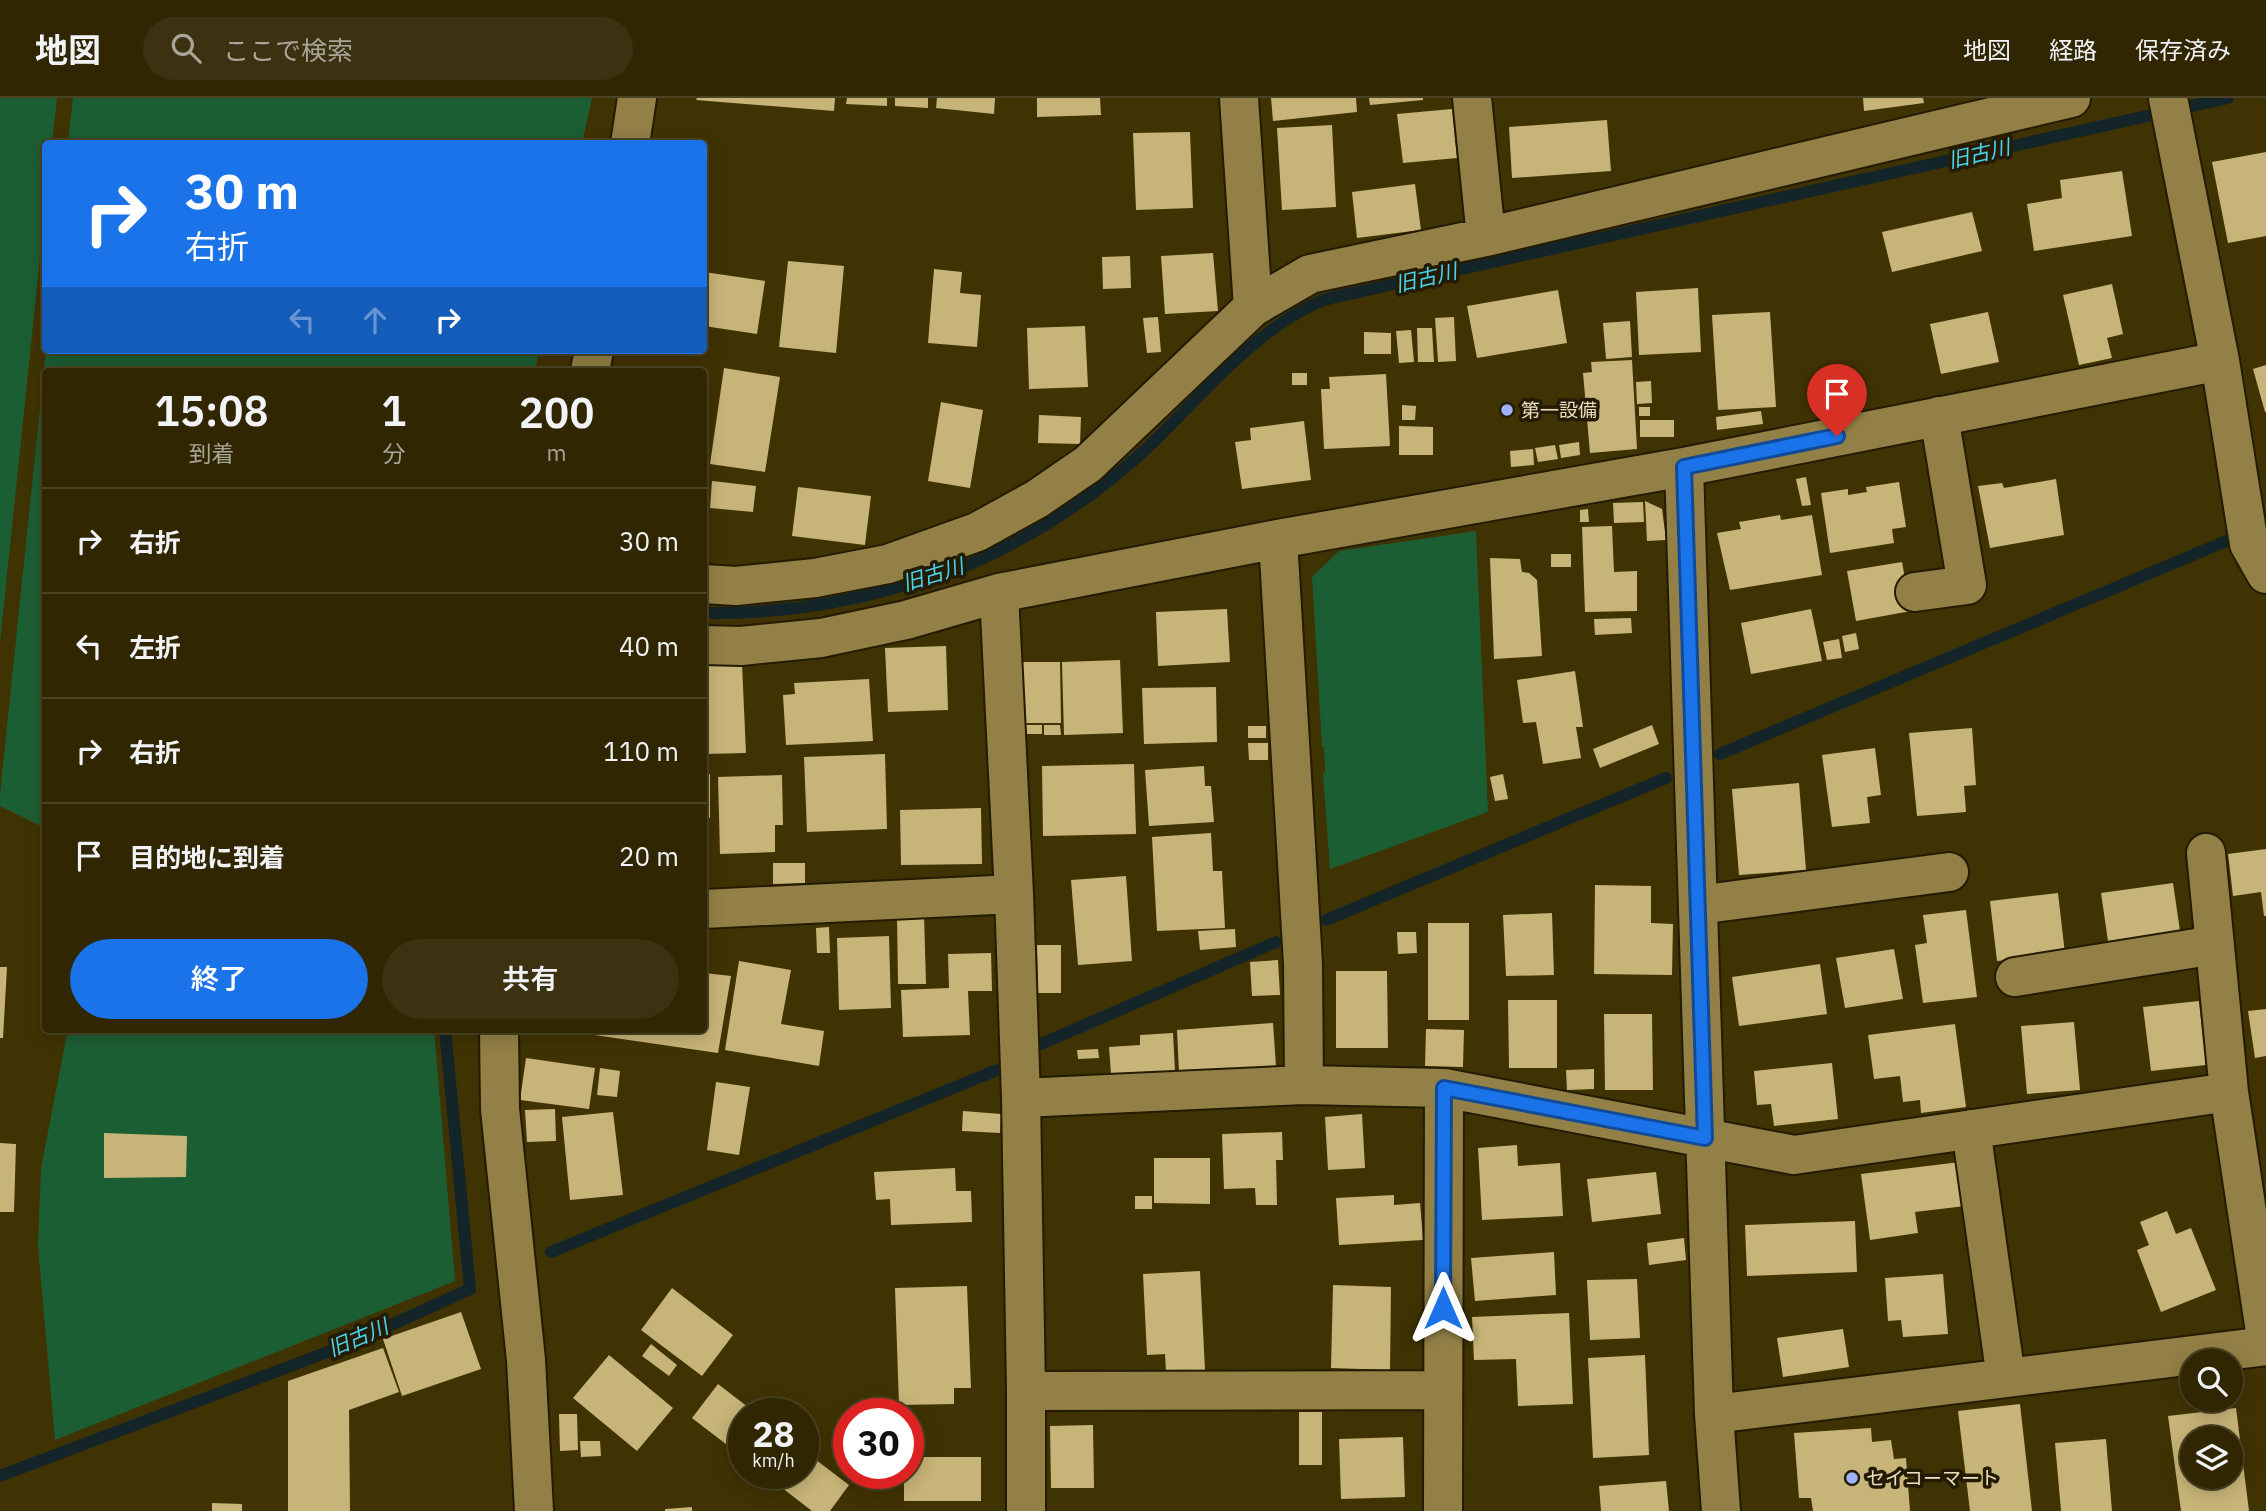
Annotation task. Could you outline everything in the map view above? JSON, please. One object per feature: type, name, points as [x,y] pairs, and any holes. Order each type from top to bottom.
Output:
[{"type":"street","points":[[631,140],[637,98]]},
{"type":"street","points":[[1239,98],[1253,307]]},
{"type":"street","points":[[1472,98],[1486,237]]},
{"type":"street","points":[[707,584],[736,586],[815,578],[888,564],[977,532],[1037,499],[1088,464],[1253,307],[1310,274],[1486,237],[1977,108],[2071,98]]},
{"type":"street","points":[[2170,106],[2220,361],[2249,544],[2266,574]]},
{"type":"street","points":[[707,645],[741,646],[821,638],[906,620],[999,593],[1278,539],[1684,467],[2220,361]]},
{"type":"street","points":[[1915,592],[1967,585],[1939,416]]},
{"type":"street","points":[[1684,467],[1714,1414],[1721,1511]]},
{"type":"street","points":[[1278,539],[1303,964],[1304,1085]]},
{"type":"street","points":[[999,593],[1021,1098],[1026,1511]]},
{"type":"street","points":[[2206,853],[2229,1091],[2266,1338]]},
{"type":"street","points":[[1698,905],[1949,872]]},
{"type":"street","points":[[707,909],[1014,894]]},
{"type":"street","points":[[2015,978],[2215,944]]},
{"type":"street","points":[[499,1033],[500,1109],[526,1360],[534,1511]]},
{"type":"street","points":[[1021,1098],[1304,1085],[1444,1088],[1794,1155],[2229,1091]]},
{"type":"street","points":[[1443,1511],[1444,1088]]},
{"type":"street","points":[[1971,1129],[2006,1378]]},
{"type":"street","points":[[1714,1414],[2266,1346]]},
{"type":"street","points":[[1026,1391],[1443,1390]]},
{"type":"green space","points":[[0,98],[57,98],[52,140],[42,140],[42,239],[0,642]]},
{"type":"green space","points":[[73,98],[592,98],[583,140],[68,140]]},
{"type":"green space","points":[[46,354],[538,354],[536,368],[44,368]]},
{"type":"green space","points":[[42,389],[42,827],[0,806]]},
{"type":"green space","points":[[1476,531],[1488,812],[1330,869],[1312,577],[1339,551]]},
{"type":"green space","points":[[67,1033],[434,1033],[455,1281],[55,1440],[38,1246],[41,1168]]},
{"type":"building","points":[[835,98],[834,111],[696,100]]},
{"type":"building","points":[[847,98],[887,98],[887,106],[846,104]]},
{"type":"building","points":[[895,98],[928,98],[928,108],[895,106]]},
{"type":"building","points":[[937,98],[995,98],[994,114],[936,108]]},
{"type":"building","points":[[1037,98],[1100,98],[1101,115],[1037,117]]},
{"type":"building","points":[[1271,98],[1356,98],[1357,112],[1273,121]]},
{"type":"building","points":[[1369,98],[1423,98],[1423,100],[1370,105]]},
{"type":"building","points":[[1863,98],[1923,98],[1924,103],[1864,111]]},
{"type":"building","points":[[1452,109],[1457,158],[1403,163],[1397,114]]},
{"type":"building","points":[[1607,120],[1611,171],[1512,178],[1509,127]]},
{"type":"building","points":[[1332,125],[1336,207],[1282,210],[1277,128]]},
{"type":"building","points":[[1190,132],[1193,208],[1136,210],[1133,133]]},
{"type":"building","points":[[2266,152],[2266,236],[2228,243],[2212,162]]},
{"type":"building","points":[[2122,171],[2132,236],[2034,251],[2027,204],[2062,198],[2060,180]]},
{"type":"building","points":[[1415,184],[1421,230],[1357,238],[1352,192]]},
{"type":"building","points":[[1972,212],[1982,251],[1892,272],[1882,232]]},
{"type":"building","points":[[1213,253],[1218,311],[1165,314],[1161,256]]},
{"type":"building","points":[[1130,256],[1131,288],[1103,289],[1102,257]]},
{"type":"building","points":[[788,261],[844,266],[836,353],[779,347]]},
{"type":"building","points":[[934,269],[962,272],[960,293],[981,295],[977,347],[928,343]]},
{"type":"building","points":[[707,272],[765,281],[757,334],[707,326]]},
{"type":"building","points":[[2112,284],[2123,334],[2107,338],[2112,358],[2079,365],[2063,295]]},
{"type":"building","points":[[1698,288],[1701,352],[1639,355],[1636,292]]},
{"type":"building","points":[[1558,290],[1567,343],[1477,358],[1467,306]]},
{"type":"building","points":[[1770,312],[1776,407],[1718,410],[1712,315]]},
{"type":"building","points":[[1988,312],[1999,362],[1941,374],[1930,324]]},
{"type":"building","points":[[1158,317],[1161,352],[1147,353],[1143,318]]},
{"type":"building","points":[[1454,317],[1456,361],[1438,362],[1435,318]]},
{"type":"building","points":[[1630,321],[1632,357],[1606,359],[1603,323]]},
{"type":"building","points":[[1085,326],[1088,387],[1029,389],[1027,328]]},
{"type":"building","points":[[1417,328],[1432,328],[1434,362],[1418,362]]},
{"type":"building","points":[[1411,330],[1414,362],[1399,363],[1396,331]]},
{"type":"building","points":[[1364,332],[1391,333],[1391,354],[1364,354]]},
{"type":"building","points":[[1632,360],[1637,449],[1590,453],[1583,373],[1592,372],[1591,362]]},
{"type":"building","points":[[2266,365],[2266,412],[2265,412],[2253,369]]},
{"type":"building","points":[[724,368],[780,377],[765,472],[710,464]]},
{"type":"building","points":[[1292,373],[1307,373],[1307,385],[1292,385]]},
{"type":"building","points":[[1386,374],[1390,446],[1324,449],[1321,389],[1330,389],[1329,377]]},
{"type":"building","points":[[1651,381],[1652,403],[1637,404],[1636,382]]},
{"type":"building","points":[[941,402],[983,410],[970,488],[928,481]]},
{"type":"building","points":[[1402,405],[1416,406],[1415,420],[1402,420]]},
{"type":"building","points":[[1639,407],[1650,407],[1650,416],[1639,416]]},
{"type":"building","points":[[1761,411],[1763,424],[1717,430],[1716,417]]},
{"type":"building","points":[[1039,415],[1081,417],[1080,444],[1038,443]]},
{"type":"building","points":[[1640,420],[1674,420],[1674,437],[1640,437]]},
{"type":"building","points":[[1304,421],[1311,480],[1242,489],[1235,442],[1251,440],[1250,428]]},
{"type":"building","points":[[1399,426],[1433,427],[1433,455],[1399,455]]},
{"type":"building","points":[[1579,442],[1580,455],[1561,458],[1559,445]]},
{"type":"building","points":[[1555,445],[1558,459],[1538,462],[1535,448]]},
{"type":"building","points":[[1533,449],[1534,465],[1511,467],[1510,451]]},
{"type":"building","points":[[1806,477],[1811,505],[1802,506],[1796,479]]},
{"type":"building","points":[[2056,479],[2064,535],[1990,548],[1978,486],[2002,483],[2004,488]]},
{"type":"building","points":[[712,481],[756,486],[753,512],[710,508]]},
{"type":"building","points":[[1899,482],[1906,527],[1892,529],[1894,543],[1830,553],[1821,493],[1848,489],[1848,495],[1867,492],[1866,487]]},
{"type":"building","points":[[798,487],[871,496],[865,545],[792,536]]},
{"type":"building","points":[[1645,501],[1662,509],[1666,540],[1647,541]]},
{"type":"building","points":[[1643,502],[1644,522],[1614,523],[1613,503]]},
{"type":"building","points":[[1588,509],[1589,522],[1580,522],[1580,510]]},
{"type":"building","points":[[1780,515],[1781,520],[1812,515],[1822,575],[1730,590],[1717,533],[1741,529],[1739,522]]},
{"type":"building","points":[[1612,526],[1614,572],[1637,571],[1637,611],[1585,612],[1582,527]]},
{"type":"building","points":[[1551,554],[1571,554],[1571,567],[1551,567]]},
{"type":"building","points":[[1490,558],[1520,559],[1522,572],[1529,573],[1537,580],[1542,656],[1494,659]]},
{"type":"building","points":[[1902,562],[1911,611],[1856,621],[1847,571]]},
{"type":"building","points":[[1227,609],[1230,662],[1158,666],[1156,612]]},
{"type":"building","points":[[1811,609],[1822,661],[1751,674],[1741,623]]},
{"type":"building","points":[[1631,618],[1632,633],[1595,635],[1594,619]]},
{"type":"building","points":[[1856,633],[1859,649],[1845,652],[1842,636]]},
{"type":"building","points":[[1839,639],[1842,658],[1827,660],[1823,642]]},
{"type":"building","points":[[946,646],[948,710],[888,712],[885,648]]},
{"type":"building","points":[[1120,660],[1123,733],[1064,735],[1062,662]]},
{"type":"building","points":[[1022,662],[1060,662],[1061,723],[1022,723]]},
{"type":"building","points":[[742,664],[746,753],[707,754],[707,666]]},
{"type":"building","points":[[1575,671],[1583,727],[1576,727],[1581,758],[1543,764],[1536,722],[1523,723],[1517,680]]},
{"type":"building","points":[[869,679],[873,741],[786,745],[783,695],[795,694],[794,683]]},
{"type":"building","points":[[1216,687],[1217,742],[1144,744],[1142,688]]},
{"type":"building","points":[[1025,725],[1042,725],[1042,734],[1025,734]]},
{"type":"building","points":[[1044,725],[1060,725],[1061,735],[1044,735]]},
{"type":"building","points":[[1652,725],[1659,744],[1600,768],[1593,749]]},
{"type":"building","points":[[1248,726],[1266,726],[1266,738],[1248,738]]},
{"type":"building","points":[[1972,728],[1976,785],[1964,786],[1966,812],[1917,816],[1909,733]]},
{"type":"building","points":[[1248,743],[1268,743],[1268,760],[1249,760]]},
{"type":"building","points":[[1875,748],[1881,795],[1867,797],[1870,823],[1832,827],[1822,755]]},
{"type":"building","points":[[885,754],[887,829],[807,832],[804,757]]},
{"type":"building","points":[[1134,764],[1136,834],[1043,836],[1042,766]]},
{"type":"building","points":[[1204,766],[1205,786],[1211,786],[1214,822],[1149,826],[1145,770]]},
{"type":"building","points":[[707,774],[710,774],[710,818],[707,818]]},
{"type":"building","points":[[1503,774],[1508,799],[1495,801],[1490,777]]},
{"type":"building","points":[[782,775],[783,825],[775,825],[775,852],[720,854],[718,777]]},
{"type":"building","points":[[1799,783],[1806,870],[1739,875],[1732,789]]},
{"type":"building","points":[[981,808],[982,864],[901,865],[900,810]]},
{"type":"building","points":[[1211,833],[1213,871],[1222,871],[1225,928],[1157,931],[1152,837]]},
{"type":"building","points":[[2266,849],[2264,916],[2261,892],[2233,896],[2228,854]]},
{"type":"building","points":[[773,863],[805,863],[805,883],[773,884]]},
{"type":"building","points":[[1126,876],[1132,961],[1078,965],[1071,880]]},
{"type":"building","points":[[2173,883],[2180,931],[2108,941],[2101,893]]},
{"type":"building","points":[[1595,885],[1651,886],[1651,923],[1673,924],[1672,975],[1594,974]]},
{"type":"building","points":[[2058,893],[2065,954],[1997,961],[1990,901]]},
{"type":"building","points":[[1966,910],[1977,997],[1923,1003],[1915,945],[1927,943],[1923,915]]},
{"type":"building","points":[[1552,913],[1554,975],[1506,976],[1503,915]]},
{"type":"building","points":[[924,914],[926,984],[898,984],[897,915]]},
{"type":"building","points":[[1428,923],[1469,923],[1469,1020],[1428,1020]]},
{"type":"building","points":[[829,927],[830,953],[817,953],[816,928]]},
{"type":"building","points":[[1235,929],[1236,947],[1200,950],[1198,931]]},
{"type":"building","points":[[1397,932],[1416,932],[1417,953],[1398,954]]},
{"type":"building","points":[[889,936],[891,1008],[839,1010],[837,938]]},
{"type":"building","points":[[1037,945],[1061,945],[1061,993],[1038,993]]},
{"type":"building","points":[[1894,949],[1903,999],[1845,1008],[1836,958]]},
{"type":"building","points":[[991,953],[992,991],[968,991],[970,1035],[903,1037],[901,990],[949,988],[948,954]]},
{"type":"building","points":[[1278,960],[1280,995],[1252,996],[1250,962]]},
{"type":"building","points":[[739,961],[791,970],[781,1024],[824,1031],[819,1066],[725,1050]]},
{"type":"building","points":[[1820,964],[1827,1014],[1739,1026],[1732,977]]},
{"type":"building","points":[[0,967],[7,967],[3,1038],[0,1038]]},
{"type":"building","points":[[1336,971],[1387,971],[1388,1048],[1336,1048]]},
{"type":"building","points":[[707,973],[731,976],[718,1053],[581,1033],[707,1033]]},
{"type":"building","points":[[1508,1000],[1557,1000],[1557,1068],[1509,1068]]},
{"type":"building","points":[[2199,1001],[2206,1065],[2151,1071],[2143,1007]]},
{"type":"building","points":[[2266,1009],[2266,1056],[2255,1058],[2248,1011]]},
{"type":"building","points":[[1604,1014],[1652,1014],[1653,1090],[1605,1090]]},
{"type":"building","points":[[2074,1022],[2080,1090],[2027,1094],[2021,1026]]},
{"type":"building","points":[[1273,1023],[1276,1066],[1179,1072],[1177,1030]]},
{"type":"building","points":[[1955,1024],[1966,1107],[1921,1113],[1920,1100],[1903,1102],[1900,1076],[1874,1079],[1868,1035]]},
{"type":"building","points":[[1426,1029],[1464,1030],[1463,1067],[1425,1066]]},
{"type":"building","points":[[1173,1033],[1175,1071],[1111,1074],[1109,1047],[1140,1045],[1140,1035]]},
{"type":"building","points":[[1098,1049],[1099,1058],[1078,1059],[1077,1050]]},
{"type":"building","points":[[526,1058],[595,1068],[589,1109],[520,1100]]},
{"type":"building","points":[[1832,1063],[1838,1119],[1774,1126],[1771,1104],[1757,1105],[1754,1071]]},
{"type":"building","points":[[600,1068],[620,1071],[617,1097],[597,1095]]},
{"type":"building","points":[[1594,1069],[1594,1089],[1567,1090],[1566,1070]]},
{"type":"building","points":[[716,1082],[750,1087],[739,1155],[707,1150]]},
{"type":"building","points":[[555,1109],[556,1141],[527,1142],[525,1110]]},
{"type":"building","points":[[963,1111],[1001,1114],[1000,1133],[962,1131]]},
{"type":"building","points":[[613,1112],[623,1195],[570,1200],[562,1117]]},
{"type":"building","points":[[1362,1114],[1365,1168],[1328,1170],[1325,1117]]},
{"type":"building","points":[[1282,1132],[1283,1160],[1276,1160],[1277,1205],[1256,1205],[1255,1188],[1224,1189],[1222,1134]]},
{"type":"building","points":[[104,1133],[187,1136],[186,1177],[104,1178]]},
{"type":"building","points":[[0,1143],[16,1144],[14,1212],[0,1212]]},
{"type":"building","points":[[1517,1145],[1518,1166],[1560,1163],[1563,1216],[1482,1220],[1478,1148]]},
{"type":"building","points":[[1154,1158],[1210,1158],[1210,1204],[1154,1203]]},
{"type":"building","points":[[1960,1162],[1965,1206],[1915,1212],[1918,1233],[1870,1240],[1861,1174]]},
{"type":"building","points":[[955,1168],[956,1191],[971,1191],[972,1222],[891,1225],[890,1199],[876,1200],[874,1172]]},
{"type":"building","points":[[1656,1172],[1661,1214],[1592,1222],[1587,1179]]},
{"type":"building","points":[[1394,1195],[1394,1205],[1420,1203],[1423,1240],[1339,1245],[1336,1198]]},
{"type":"building","points":[[1135,1196],[1152,1196],[1152,1209],[1135,1209]]},
{"type":"building","points":[[2167,1211],[2176,1234],[2191,1228],[2216,1290],[2161,1312],[2137,1250],[2149,1245],[2140,1222]]},
{"type":"building","points":[[1855,1221],[1857,1272],[1747,1276],[1745,1225]]},
{"type":"building","points":[[1684,1238],[1686,1260],[1649,1265],[1647,1243]]},
{"type":"building","points":[[1554,1252],[1556,1295],[1475,1301],[1471,1258]]},
{"type":"building","points":[[1200,1271],[1205,1370],[1166,1372],[1165,1354],[1147,1355],[1143,1274]]},
{"type":"building","points":[[1943,1274],[1948,1334],[1903,1337],[1901,1320],[1888,1321],[1885,1278]]},
{"type":"building","points":[[1637,1279],[1640,1338],[1590,1340],[1587,1280]]},
{"type":"building","points":[[1333,1285],[1391,1287],[1390,1370],[1331,1368]]},
{"type":"building","points":[[967,1286],[971,1388],[954,1388],[954,1404],[924,1405],[924,1398],[899,1398],[895,1288]]},
{"type":"building","points":[[672,1288],[733,1335],[702,1376],[641,1330]]},
{"type":"building","points":[[461,1312],[481,1369],[402,1396],[383,1339]]},
{"type":"building","points":[[1569,1313],[1573,1404],[1518,1406],[1516,1359],[1474,1360],[1472,1317]]},
{"type":"building","points":[[1843,1329],[1849,1367],[1783,1377],[1777,1338]]},
{"type":"building","points":[[651,1344],[677,1365],[669,1376],[642,1356]]},
{"type":"building","points":[[383,1348],[399,1392],[349,1410],[350,1511],[288,1511],[288,1381]]},
{"type":"building","points":[[609,1355],[673,1408],[637,1451],[573,1398]]},
{"type":"building","points":[[1645,1355],[1649,1455],[1593,1458],[1588,1358]]},
{"type":"building","points":[[718,1384],[736,1398],[728,1398],[728,1446],[692,1418]]},
{"type":"building","points":[[2020,1404],[2032,1511],[1970,1511],[1958,1411]]},
{"type":"building","points":[[1299,1412],[1322,1412],[1322,1465],[1299,1465]]},
{"type":"building","points":[[2237,1412],[2238,1426],[2180,1426],[2180,1489],[2243,1489],[2243,1463],[2249,1511],[2181,1511],[2168,1416]]},
{"type":"building","points":[[559,1414],[577,1414],[578,1450],[560,1451]]},
{"type":"building","points":[[1093,1425],[1094,1488],[1051,1488],[1050,1426]]},
{"type":"building","name":"セイコーマート","points":[[1871,1428],[1872,1442],[1891,1440],[1894,1459],[1906,1458],[1910,1511],[1813,1511],[1811,1498],[1799,1498],[1794,1433]]},
{"type":"building","points":[[1403,1437],[1405,1497],[1341,1499],[1339,1439]]},
{"type":"building","points":[[2106,1439],[2112,1511],[2061,1511],[2055,1443]]},
{"type":"building","points":[[580,1441],[600,1441],[601,1456],[581,1457]]},
{"type":"building","points":[[924,1457],[981,1457],[981,1501],[904,1501],[904,1489],[924,1489]]},
{"type":"building","points":[[819,1462],[833,1473],[833,1489],[846,1489],[830,1511],[812,1511],[783,1489],[819,1489]]},
{"type":"building","points":[[1666,1481],[1669,1511],[1601,1511],[1599,1486]]},
{"type":"building","points":[[212,1503],[242,1504],[242,1511],[212,1511]]},
{"type":"building","points":[[692,1507],[692,1511],[665,1511],[665,1509]]},
{"type":"waterway","name":"旧古川","points":[[707,613],[779,610],[878,593],[942,575],[1000,550],[1052,521],[1101,487],[1145,450],[1223,372],[1265,335],[1324,300],[2228,98]]},
{"type":"waterway","points":[[1720,754],[2231,539]]},
{"type":"waterway","points":[[1326,920],[1666,778]]},
{"type":"waterway","points":[[1041,1044],[1276,942]]},
{"type":"waterway","name":"旧古川","points":[[0,1476],[354,1342],[470,1289],[445,1033]]},
{"type":"waterway","points":[[551,1252],[997,1070]]},
{"type":"place","name":"第一設備","points":[[1507,410]]},
{"type":"place","name":"セイコーマート","points":[[1852,1478]]},
{"type":"route","points":[[1443,1308],[1444,1088],[1705,1138],[1684,467],[1837,436]]}]
